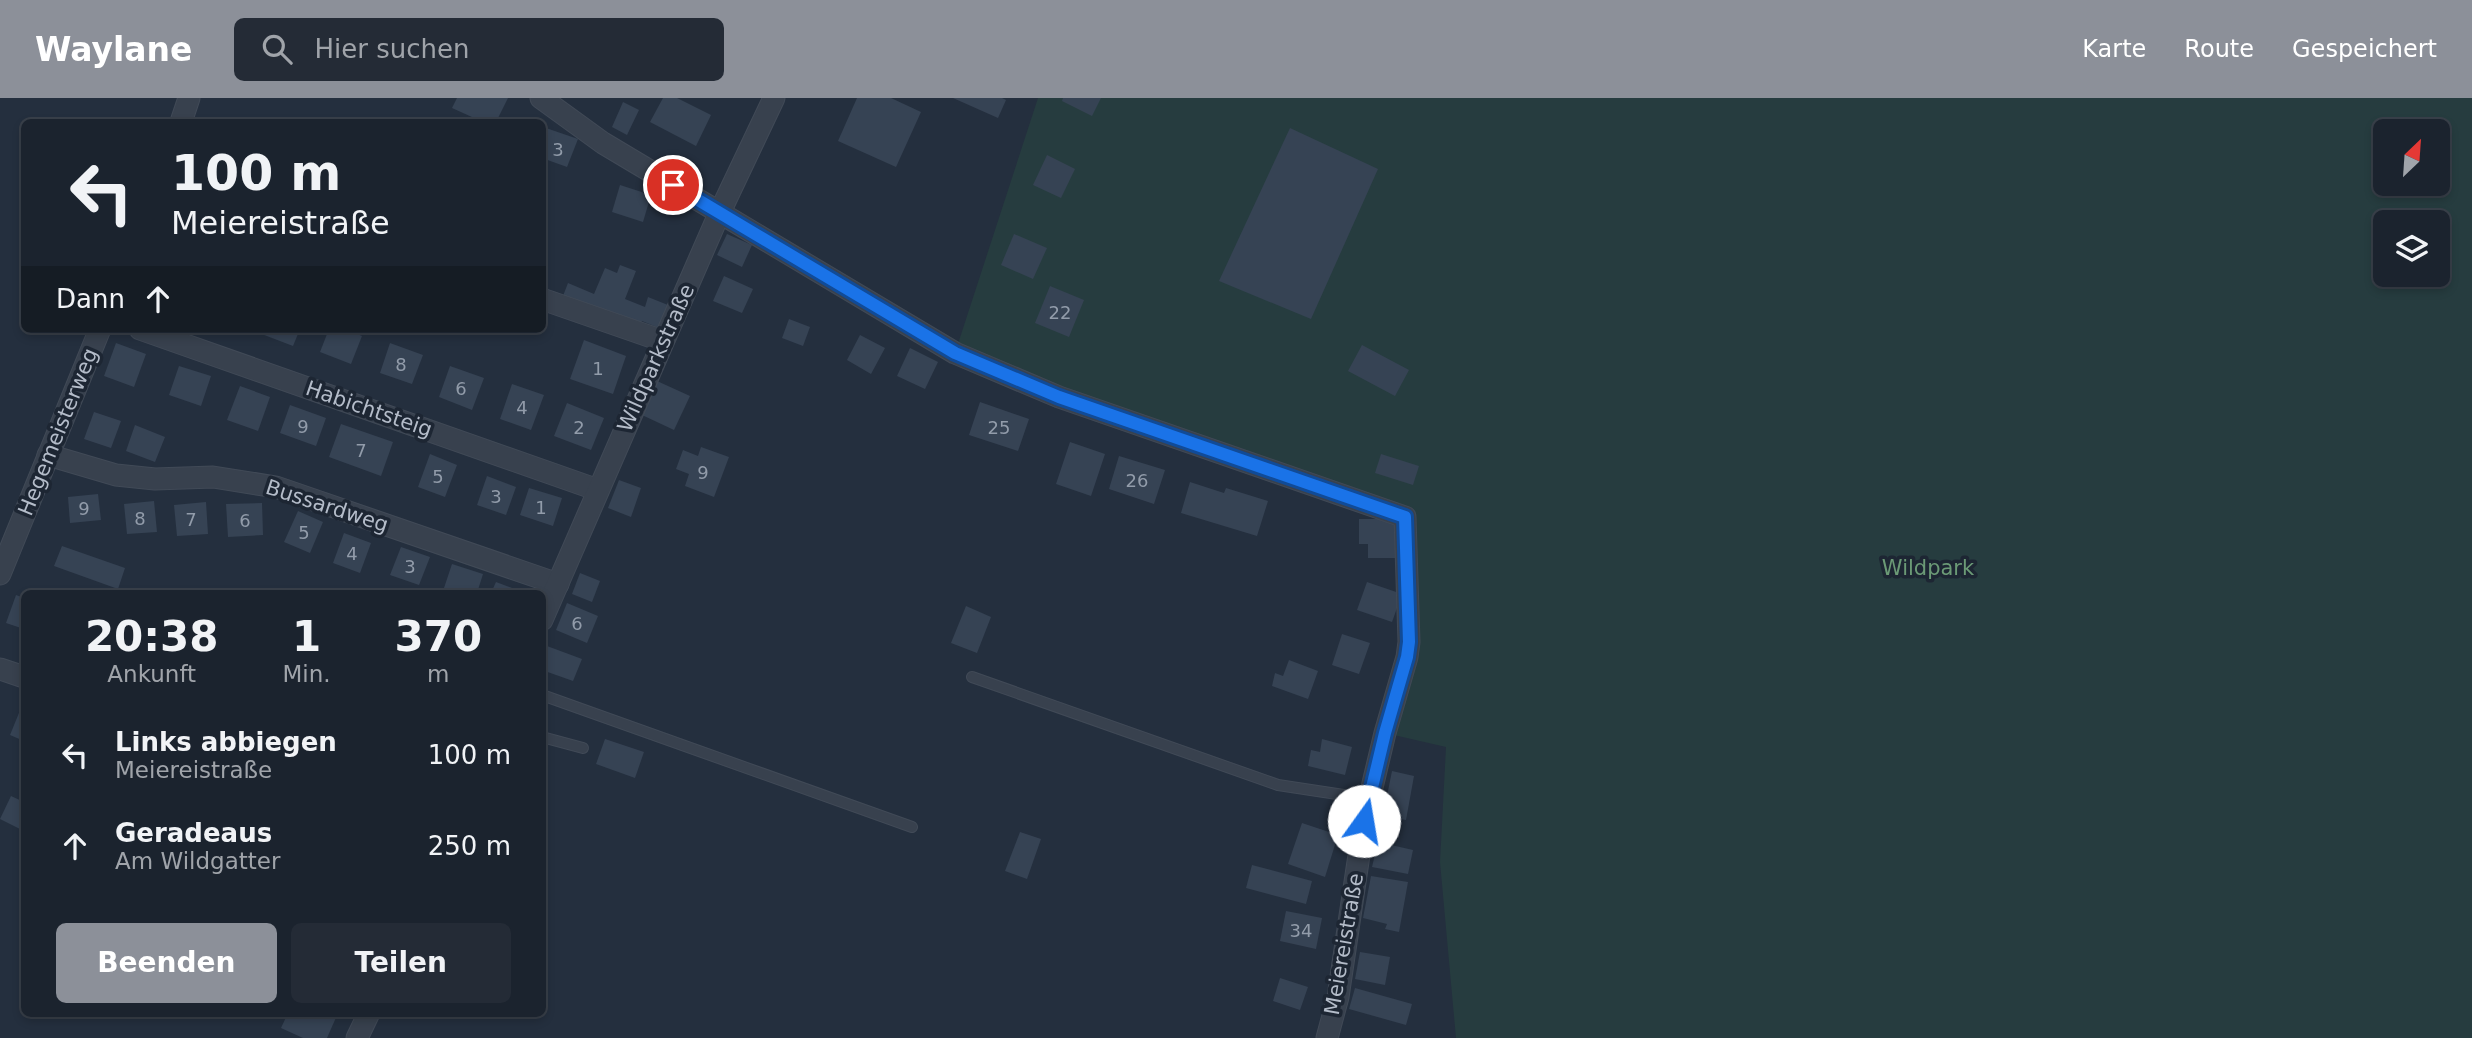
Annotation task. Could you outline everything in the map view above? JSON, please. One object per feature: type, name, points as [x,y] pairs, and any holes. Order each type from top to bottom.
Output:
[{"type":"street","points":[[182,119],[189,98]]},
{"type":"street","points":[[541,98],[603,143],[719,214]]},
{"type":"street","name":"Wildparkstraße","points":[[546,611],[719,214],[774,98]]},
{"type":"street","name":"Meiereistraße","points":[[719,214],[955,353],[1059,397],[1405,517],[1408,650],[1370,799],[1338,997],[1327,1038]]},
{"type":"street","points":[[546,300],[663,341]]},
{"type":"street","name":"Hegemeisterweg","points":[[0,574],[98,333]]},
{"type":"street","name":"Habichtsteig","points":[[150,333],[598,489]]},
{"type":"street","name":"Bussardweg","points":[[48,455],[116,475],[155,479],[213,477],[276,487],[558,584]]},
{"type":"street","points":[[0,669],[21,676]]},
{"type":"street","points":[[357,1038],[367,1017]]},
{"type":"lane","points":[[972,677],[1278,785],[1370,799]]},
{"type":"lane","points":[[546,696],[912,827]]},
{"type":"lane","points":[[546,738],[583,748]]},
{"type":"green space","name":"Wildpark","points":[[1038,98],[2472,98],[2472,1038],[1456,1038],[1440,862],[1446,747],[1385,733],[1407,657],[1405,517],[955,353]]},
{"type":"building","points":[[457,98],[508,98],[498,119],[476,119],[452,108]]},
{"type":"building","points":[[663,98],[677,98],[711,115],[696,146],[650,122]]},
{"type":"building","points":[[857,98],[891,98],[921,112],[896,167],[838,141]]},
{"type":"building","points":[[953,98],[1002,98],[1006,100],[998,118]]},
{"type":"building","points":[[1063,98],[1101,98],[1092,116],[1062,101]]},
{"type":"building","points":[[623,102],[639,110],[627,135],[612,127]]},
{"type":"building","points":[[546,128],[578,139],[567,167],[546,159]]},
{"type":"building","points":[[1290,128],[1378,169],[1311,319],[1219,281]]},
{"type":"building","points":[[1047,155],[1075,169],[1061,198],[1033,185]]},
{"type":"building","points":[[620,185],[651,195],[643,222],[612,212]]},
{"type":"building","points":[[727,234],[752,245],[742,267],[717,255]]},
{"type":"building","points":[[1014,234],[1047,248],[1033,279],[1001,265]]},
{"type":"building","points":[[620,265],[636,271],[625,299],[645,307],[648,297],[668,305],[659,328],[642,321],[639,327],[563,296],[568,283],[594,294],[605,268],[617,273]]},
{"type":"building","points":[[724,276],[753,289],[742,313],[713,301]]},
{"type":"building","points":[[1050,286],[1084,300],[1069,337],[1035,323]]},
{"type":"building","points":[[789,319],[810,327],[803,346],[782,338]]},
{"type":"building","points":[[259,333],[298,333],[293,346]]},
{"type":"building","points":[[327,333],[355,333],[362,336],[351,364],[320,352]]},
{"type":"building","points":[[860,335],[885,348],[871,374],[847,360]]},
{"type":"building","points":[[584,340],[626,356],[613,394],[570,379]]},
{"type":"building","points":[[116,343],[146,354],[134,387],[104,376]]},
{"type":"building","points":[[390,343],[423,355],[412,384],[380,373]]},
{"type":"building","points":[[1362,345],[1409,370],[1395,396],[1348,371]]},
{"type":"building","points":[[910,348],[938,362],[925,389],[897,376]]},
{"type":"building","points":[[179,366],[211,376],[201,406],[169,395]]},
{"type":"building","points":[[450,366],[484,378],[472,410],[439,397]]},
{"type":"building","points":[[657,381],[690,396],[674,430],[642,415]]},
{"type":"building","points":[[512,384],[544,395],[531,430],[500,419]]},
{"type":"building","points":[[240,386],[270,397],[258,431],[227,420]]},
{"type":"building","points":[[980,402],[1029,419],[1018,451],[969,435]]},
{"type":"building","points":[[567,403],[604,418],[591,450],[554,436]]},
{"type":"building","points":[[290,405],[326,418],[316,446],[280,433]]},
{"type":"building","points":[[94,412],[121,421],[111,448],[84,439]]},
{"type":"building","points":[[341,424],[393,442],[381,476],[329,457]]},
{"type":"building","points":[[135,425],[165,437],[155,462],[126,451]]},
{"type":"building","points":[[1070,442],[1105,454],[1091,496],[1056,484]]},
{"type":"building","points":[[701,447],[729,457],[714,497],[685,486],[689,474],[676,469],[683,450],[698,456]]},
{"type":"building","points":[[430,454],[457,465],[445,497],[418,487]]},
{"type":"building","points":[[1381,454],[1419,466],[1413,485],[1375,473]]},
{"type":"building","points":[[1119,456],[1165,470],[1154,504],[1109,489]]},
{"type":"building","points":[[487,476],[516,487],[506,515],[477,505]]},
{"type":"building","points":[[619,480],[641,488],[631,517],[608,508]]},
{"type":"building","points":[[1190,482],[1224,493],[1226,488],[1268,501],[1257,536],[1181,513]]},
{"type":"building","points":[[529,488],[562,498],[553,526],[520,515]]},
{"type":"building","points":[[98,494],[101,520],[70,523],[68,497]]},
{"type":"building","points":[[154,501],[157,532],[127,534],[124,504]]},
{"type":"building","points":[[206,502],[208,534],[177,536],[174,505]]},
{"type":"building","points":[[262,503],[263,535],[228,537],[226,504]]},
{"type":"building","points":[[298,511],[323,522],[310,553],[284,542]]},
{"type":"building","points":[[1359,519],[1396,519],[1397,558],[1368,558],[1368,544],[1359,544]]},
{"type":"building","points":[[344,533],[371,543],[360,573],[333,563]]},
{"type":"building","points":[[62,546],[125,568],[118,589],[54,566]]},
{"type":"building","points":[[401,547],[430,557],[419,585],[390,575]]},
{"type":"building","points":[[452,564],[483,574],[478,590],[443,590]]},
{"type":"building","points":[[580,573],[600,581],[592,602],[572,594]]},
{"type":"building","points":[[496,582],[518,590],[492,590]]},
{"type":"building","points":[[1367,582],[1402,594],[1392,622],[1357,610]]},
{"type":"building","points":[[16,595],[21,597],[21,628],[6,623]]},
{"type":"building","points":[[567,603],[598,616],[587,643],[556,630]]},
{"type":"building","points":[[966,606],[991,617],[977,653],[951,643]]},
{"type":"building","points":[[1342,634],[1370,643],[1359,674],[1332,665]]},
{"type":"building","points":[[547,646],[582,659],[573,681],[546,671]]},
{"type":"building","points":[[1289,660],[1318,671],[1308,699],[1272,686],[1275,673],[1283,676]]},
{"type":"building","points":[[21,708],[21,740],[10,735]]},
{"type":"building","points":[[605,739],[644,752],[635,778],[596,764]]},
{"type":"building","points":[[1322,739],[1352,747],[1345,775],[1308,766],[1311,750],[1320,752]]},
{"type":"building","points":[[1392,771],[1414,776],[1406,820],[1383,816]]},
{"type":"building","points":[[11,796],[21,801],[21,830],[0,819]]},
{"type":"building","points":[[1302,823],[1338,835],[1325,877],[1288,864]]},
{"type":"building","points":[[1020,832],[1041,839],[1027,879],[1005,871]]},
{"type":"building","points":[[1378,842],[1413,850],[1408,874],[1372,867]]},
{"type":"building","points":[[1252,865],[1312,881],[1306,904],[1246,888]]},
{"type":"building","points":[[1371,876],[1408,882],[1399,932],[1385,929],[1387,924],[1363,918]]},
{"type":"building","points":[[1286,911],[1322,918],[1316,949],[1280,941]]},
{"type":"building","points":[[1360,952],[1390,957],[1385,985],[1355,979]]},
{"type":"building","points":[[1280,978],[1308,987],[1300,1010],[1273,1001]]},
{"type":"building","points":[[1355,988],[1412,1004],[1406,1025],[1349,1009]]},
{"type":"building","points":[[286,1017],[336,1017],[327,1038],[303,1038],[281,1028]]},
{"type":"route","points":[[673,185],[955,353],[1059,397],[1405,517],[1409,642],[1407,657],[1364,821]]}]
